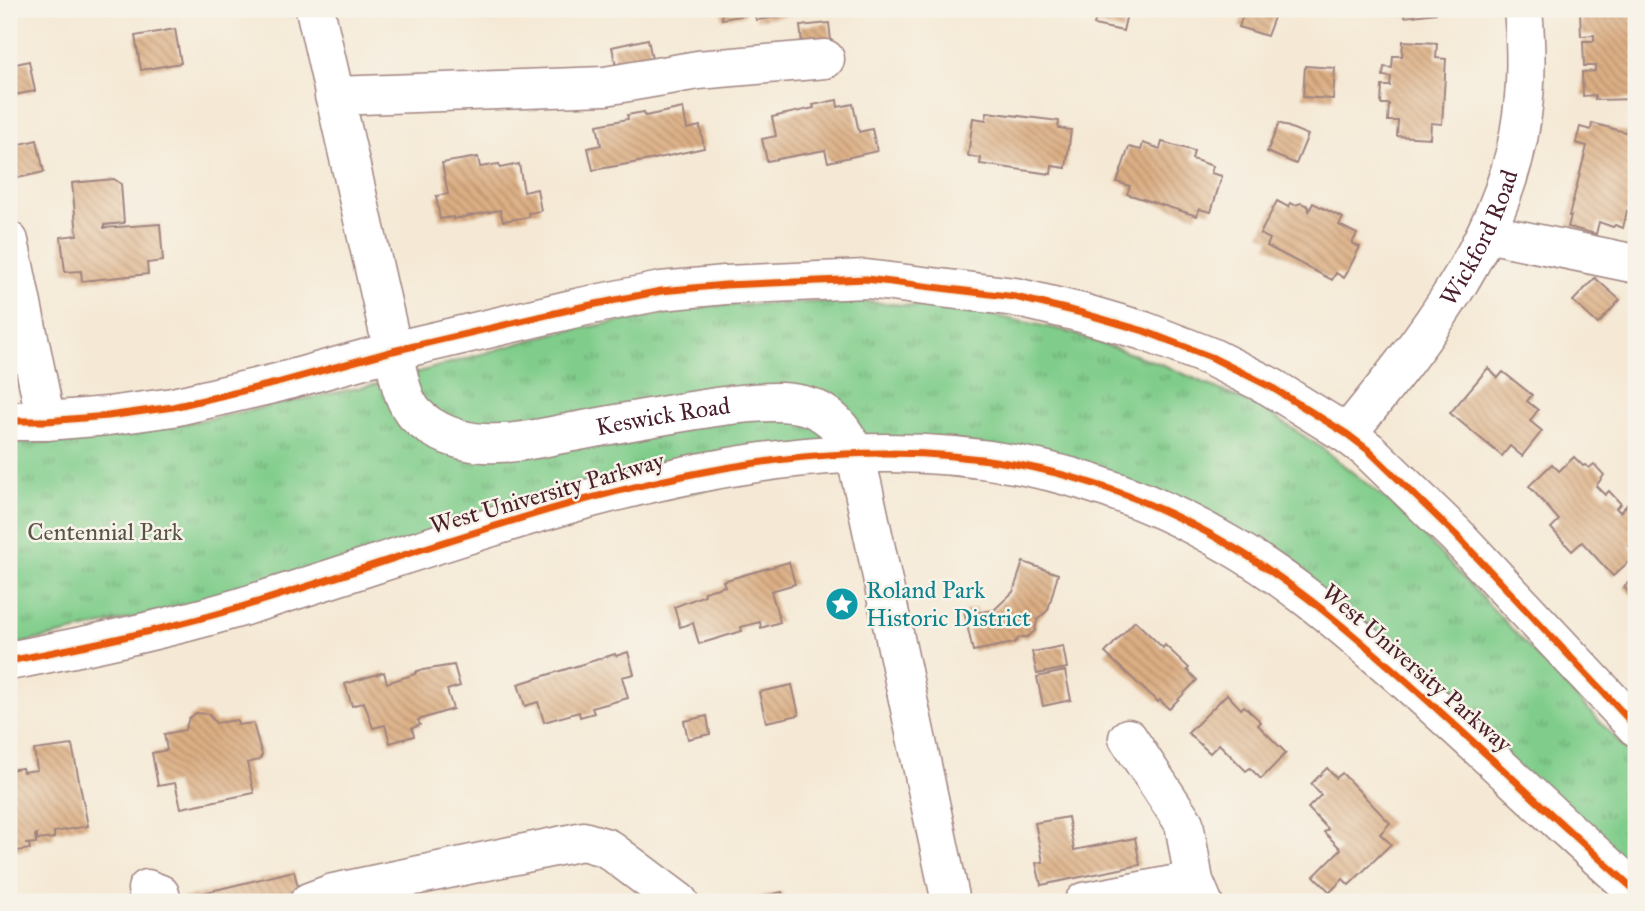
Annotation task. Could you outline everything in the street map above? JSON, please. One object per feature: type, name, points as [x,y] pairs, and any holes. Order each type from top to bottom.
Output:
[{"type":"main road","name":"Keswick Road","points":[[315,9],[393,351],[404,394],[415,414],[436,430],[454,438],[484,443],[517,442],[693,410],[753,402],[790,403],[810,407],[824,413],[839,426],[855,453],[951,902]]},
{"type":"main road","name":"Wickford Road","points":[[1347,434],[1414,349],[1459,285],[1486,233],[1512,164],[1522,115],[1523,9]]},
{"type":"main road","points":[[334,96],[605,86],[698,70],[825,59]]},
{"type":"main road","points":[[1486,233],[1636,264]]},
{"type":"main road","points":[[9,241],[27,421],[108,416],[173,407],[581,307],[661,291],[725,285],[866,279],[1015,297],[1144,331],[1210,357],[1271,387],[1368,450],[1456,535],[1636,727]]},
{"type":"main road","name":"West University Parkway","points":[[9,661],[94,644],[235,609],[442,541],[668,478],[782,458],[855,453],[963,457],[1013,463],[1075,478],[1181,518],[1233,547],[1311,599],[1636,891]]},
{"type":"main road","points":[[1084,902],[1198,892],[1184,824],[1128,738]]},
{"type":"main road","points":[[309,902],[333,893],[583,841],[607,848],[679,902]]},
{"type":"green space","name":"Centennial Park","points":[[856,301],[973,311],[1062,330],[1161,364],[1261,408],[1322,448],[1398,509],[1636,760],[1636,879],[1274,559],[934,438],[9,646],[9,444],[84,441],[193,422],[373,385],[555,333],[708,306]]},
{"type":"building","points":[[721,9],[745,9],[746,15],[722,19]]},
{"type":"building","points":[[754,9],[790,9],[791,15],[756,20]]},
{"type":"building","points":[[1098,9],[1128,9],[1123,31],[1094,25]]},
{"type":"building","points":[[1245,9],[1277,9],[1267,36],[1239,27]]},
{"type":"building","points":[[1404,9],[1436,9],[1436,13],[1405,17]]},
{"type":"building","points":[[1636,9],[1636,99],[1595,100],[1595,95],[1583,96],[1582,72],[1595,71],[1595,66],[1584,66],[1583,41],[1594,41],[1594,35],[1581,36],[1580,11]]},
{"type":"building","points":[[829,23],[832,49],[803,52],[800,26]]},
{"type":"building","points":[[175,29],[181,63],[141,70],[135,36]]},
{"type":"building","points":[[648,39],[653,64],[617,71],[612,47]]},
{"type":"building","points":[[1403,41],[1437,43],[1436,58],[1446,59],[1442,124],[1431,123],[1430,138],[1397,136],[1398,121],[1388,121],[1389,104],[1381,104],[1382,86],[1390,86],[1391,77],[1383,76],[1384,67],[1392,68],[1393,56],[1402,56]]},
{"type":"building","points":[[9,52],[12,65],[29,61],[35,91],[9,96]]},
{"type":"building","points":[[1305,66],[1335,68],[1333,99],[1303,97]]},
{"type":"building","points":[[837,100],[838,107],[853,104],[859,132],[872,129],[877,151],[828,162],[825,150],[767,161],[762,139],[776,136],[772,117]]},
{"type":"building","points":[[683,108],[687,129],[700,126],[704,148],[593,170],[588,148],[601,145],[597,125],[628,119],[627,115],[644,112],[645,116]]},
{"type":"building","points":[[987,112],[1059,121],[1058,128],[1071,130],[1066,168],[1052,166],[1051,174],[980,164],[981,158],[968,156],[973,118],[986,120]]},
{"type":"building","points":[[1279,123],[1308,135],[1296,164],[1267,152]]},
{"type":"building","points":[[1592,123],[1636,135],[1636,200],[1631,213],[1627,211],[1623,228],[1599,222],[1596,234],[1568,227],[1587,146],[1576,143],[1580,127],[1591,130]]},
{"type":"building","points":[[37,140],[44,172],[13,179],[9,147]]},
{"type":"building","points":[[1162,142],[1194,151],[1192,159],[1213,166],[1211,173],[1222,176],[1211,212],[1199,209],[1197,216],[1127,194],[1130,186],[1117,182],[1129,147],[1141,150],[1143,143],[1160,149]]},
{"type":"building","points":[[478,157],[480,167],[499,164],[500,168],[519,164],[524,192],[537,189],[541,211],[528,213],[529,217],[503,221],[500,210],[440,219],[436,196],[448,194],[442,163]]},
{"type":"building","points":[[114,179],[121,184],[124,223],[104,225],[104,228],[160,224],[163,261],[147,263],[148,274],[82,281],[81,271],[65,272],[61,237],[77,235],[72,183]]},
{"type":"building","points":[[1277,201],[1288,207],[1290,203],[1301,203],[1308,206],[1309,211],[1313,203],[1343,218],[1339,225],[1357,234],[1352,243],[1360,247],[1344,278],[1336,273],[1332,280],[1267,246],[1270,239],[1260,234]]},
{"type":"building","points":[[1595,278],[1620,300],[1598,324],[1573,301]]},
{"type":"building","points":[[1488,368],[1498,378],[1503,372],[1532,395],[1527,401],[1538,410],[1530,421],[1542,431],[1522,456],[1510,446],[1502,456],[1450,413]]},
{"type":"building","points":[[1574,457],[1583,466],[1589,468],[1594,464],[1604,475],[1596,486],[1605,495],[1609,491],[1621,504],[1616,508],[1620,512],[1636,496],[1636,540],[1629,546],[1636,555],[1613,576],[1582,542],[1572,551],[1551,528],[1559,520],[1529,486],[1552,464],[1559,471]]},
{"type":"building","points":[[789,562],[795,584],[771,591],[780,622],[761,628],[760,622],[741,627],[742,631],[699,644],[693,623],[680,627],[674,607],[705,595],[704,592],[725,586],[723,581]]},
{"type":"building","points":[[1023,562],[1058,574],[1048,610],[1037,620],[1035,631],[1027,637],[1020,637],[1014,643],[973,651],[964,611],[977,608],[977,613],[994,610],[1013,592]]},
{"type":"building","points":[[1636,575],[1636,600],[1624,587]]},
{"type":"building","points":[[1135,621],[1163,648],[1165,645],[1189,668],[1187,670],[1197,680],[1169,709],[1105,653]]},
{"type":"building","points":[[1063,646],[1067,668],[1037,674],[1032,652]]},
{"type":"building","points":[[628,652],[634,674],[622,677],[628,698],[592,708],[594,713],[580,717],[579,712],[544,722],[538,702],[525,706],[518,684]]},
{"type":"building","points":[[454,665],[460,686],[447,690],[453,709],[418,720],[420,725],[412,728],[414,736],[390,743],[385,725],[373,728],[364,702],[352,706],[345,684],[384,672],[387,683],[417,671]]},
{"type":"building","points":[[1065,671],[1071,700],[1043,706],[1037,677]]},
{"type":"building","points":[[792,685],[799,715],[766,722],[759,692]]},
{"type":"building","points":[[1227,694],[1241,709],[1244,706],[1261,722],[1258,725],[1286,753],[1261,779],[1250,768],[1246,771],[1219,744],[1210,753],[1188,733]]},
{"type":"building","points":[[196,713],[208,714],[216,723],[237,720],[238,725],[253,723],[262,755],[259,760],[247,763],[254,793],[181,808],[175,783],[158,786],[152,753],[167,750],[164,734],[185,730],[189,718]]},
{"type":"building","points":[[707,716],[710,734],[688,739],[684,721]]},
{"type":"building","points":[[72,745],[88,826],[54,832],[54,838],[37,840],[37,834],[36,843],[25,844],[29,844],[30,849],[11,852],[9,770],[37,770],[34,750]]},
{"type":"building","points":[[1327,768],[1336,778],[1342,773],[1390,823],[1380,834],[1391,844],[1349,885],[1343,879],[1330,892],[1314,876],[1341,849],[1324,832],[1328,829],[1308,808],[1321,795],[1311,784]]},
{"type":"building","points":[[1068,817],[1074,850],[1135,838],[1140,865],[1041,885],[1036,863],[1043,862],[1035,823]]},
{"type":"building","points":[[294,871],[300,895],[269,902],[179,902],[178,899]]},
{"type":"building","points":[[782,892],[784,902],[743,901]]},
{"type":"cycle path","points":[[9,421],[108,416],[173,407],[277,383],[393,351],[661,291],[725,285],[866,279],[1015,297],[1144,331],[1211,357],[1271,387],[1347,434],[1368,450],[1456,535],[1636,727]]},
{"type":"cycle path","points":[[9,661],[210,616],[485,529],[610,493],[734,466],[859,453],[983,459],[1107,488],[1231,546],[1271,571],[1328,614],[1382,660],[1636,891]]},
{"type":"place","name":"Roland Park Historic District","points":[[842,604]]}]
